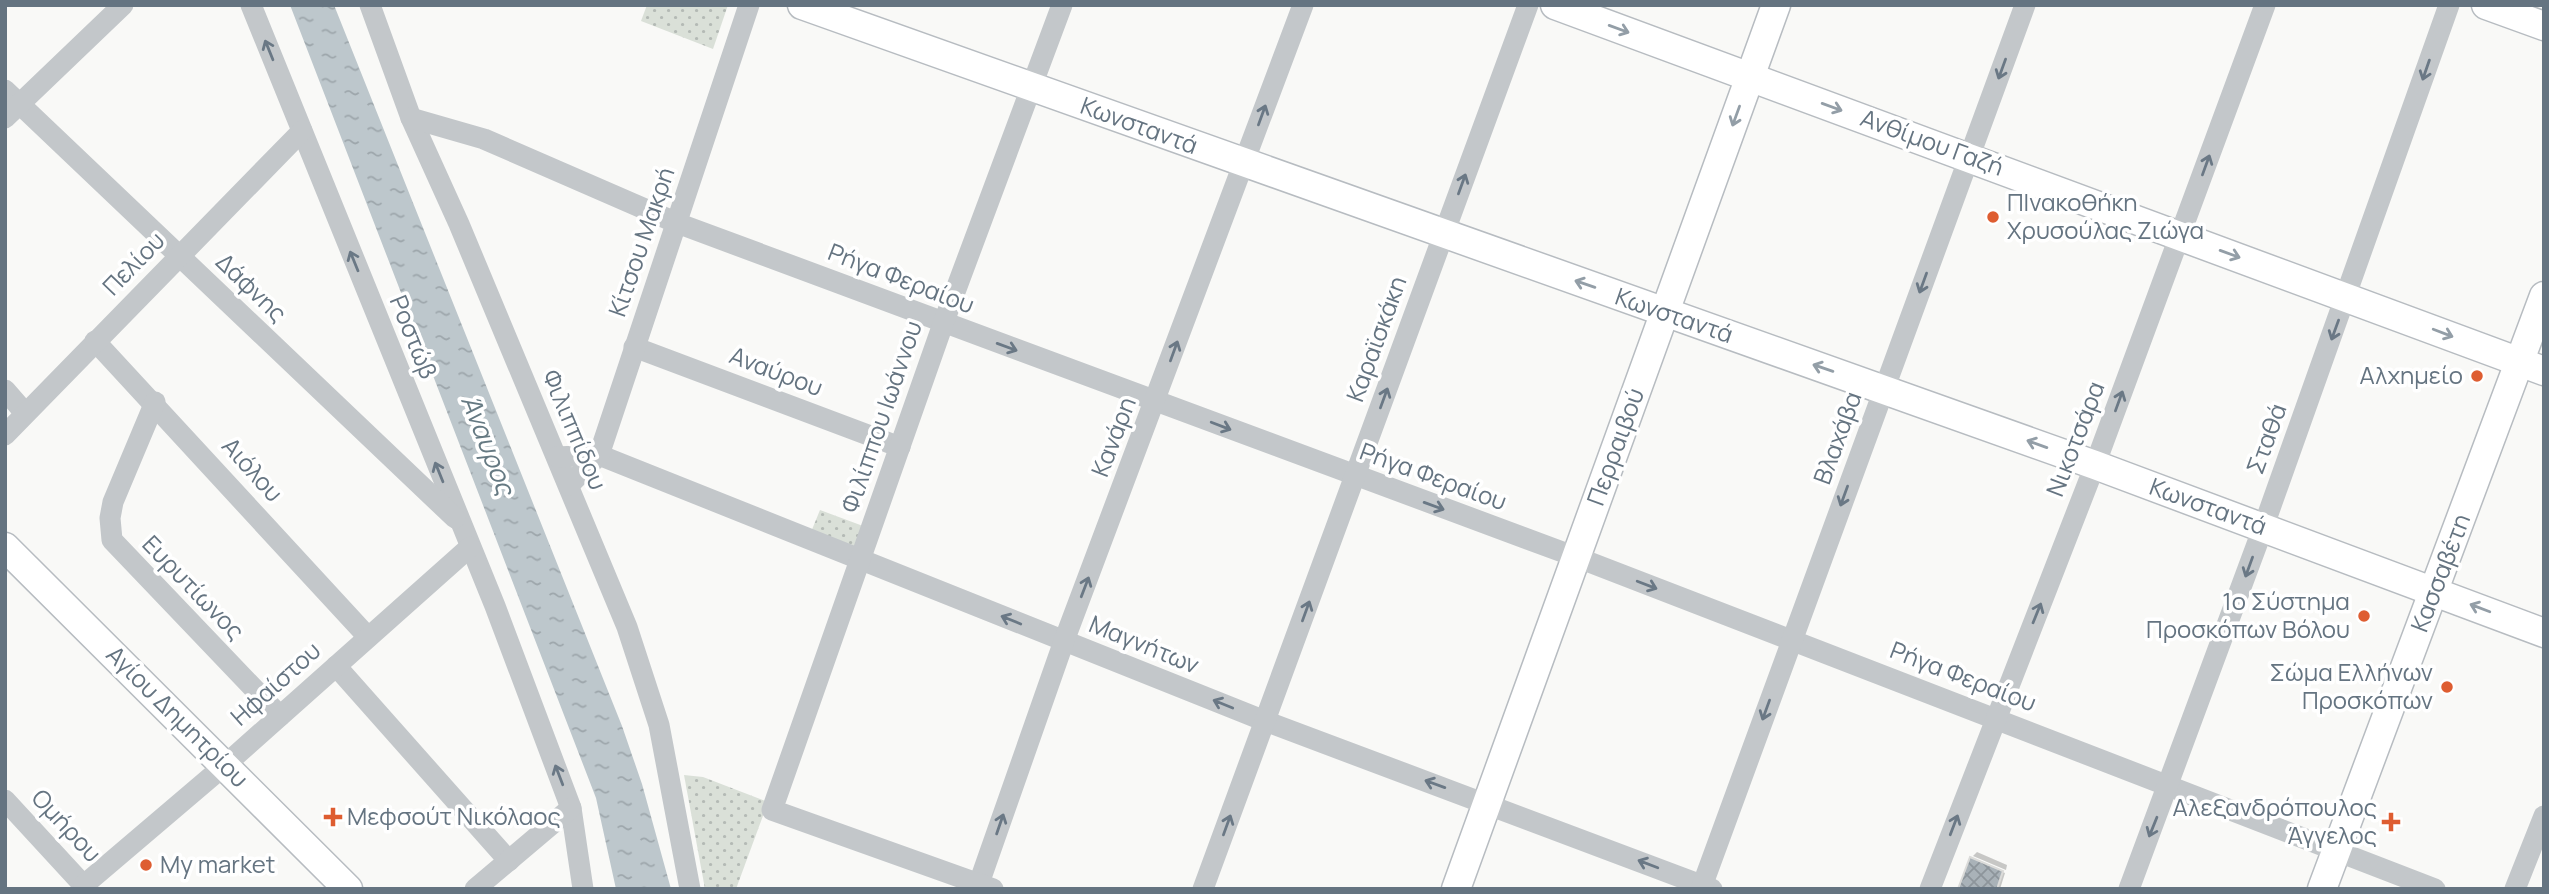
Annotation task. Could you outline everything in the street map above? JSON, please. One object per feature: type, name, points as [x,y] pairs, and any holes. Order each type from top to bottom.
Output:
[{"type":"street","points":[[10,104],[123,5]]},
{"type":"street","name":"Ροστώβ","points":[[251,5],[470,547],[571,808],[583,889]]},
{"type":"street","name":"Φιλιππίδου","points":[[370,5],[411,118],[627,627],[656,712],[690,889]]},
{"type":"street","name":"Κίτσου Μακρή","points":[[569,485],[599,455],[750,5]]},
{"type":"street","name":"Κωνσταντά","points":[[802,5],[2095,465],[2544,633]]},
{"type":"street","name":"Φιλίππου Ιωάννου","points":[[983,887],[772,810],[943,324],[1062,5]]},
{"type":"street","name":"Κανάρη","points":[[983,887],[1064,641],[1303,5]]},
{"type":"street","name":"Καραϊσκάκη","points":[[1203,889],[1528,5]]},
{"type":"street","name":"Ανθίμου Γαζή","points":[[1555,5],[2532,367]]},
{"type":"street","name":"Περραιβού","points":[[1456,889],[1776,5]]},
{"type":"street","name":"Βλαχάβα","points":[[1705,887],[1791,640],[2025,5]]},
{"type":"street","name":"Νικοτσάρα","points":[[1930,889],[2095,465],[2266,5]]},
{"type":"street","name":"Σταθά","points":[[2129,889],[2347,297],[2449,5]]},
{"type":"street","points":[[2486,5],[2544,26]]},
{"type":"street","name":"Δάφνης","points":[[10,104],[178,255],[460,523]]},
{"type":"street","name":"Ρήγα Φεραίου","points":[[411,118],[484,139],[677,223],[1996,717],[2337,848],[2435,889]]},
{"type":"street","name":"Πελίου","points":[[5,435],[302,131]]},
{"type":"street","name":"Κασσαβέτη","points":[[2322,889],[2435,590],[2532,367],[2544,296]]},
{"type":"street","name":"Αιόλου","points":[[96,341],[155,402],[368,637]]},
{"type":"street","name":"Αναύρου","points":[[634,347],[900,447]]},
{"type":"street","points":[[5,390],[25,413]]},
{"type":"street","name":"Ευρυτίωνος","points":[[155,402],[113,502],[110,518],[112,540],[280,716]]},
{"type":"street","name":"Μαγνήτων","points":[[557,457],[599,455],[1265,721],[1705,887]]},
{"type":"street","name":"Αγίου Δημητρίου","points":[[5,547],[348,889]]},
{"type":"street","name":"Ηφαίστου","points":[[85,887],[470,547]]},
{"type":"street","points":[[336,666],[509,861]]},
{"type":"street","name":"Ομήρου","points":[[5,800],[85,887]]},
{"type":"street","points":[[475,889],[571,808]]},
{"type":"street","points":[[2515,889],[2544,816]]},
{"type":"shaded area","points":[[647,5],[728,5],[713,49],[641,21]]},
{"type":"shaded area","points":[[820,510],[863,526],[854,549],[811,532]]},
{"type":"shaded area","points":[[684,775],[703,777],[768,802],[736,889],[705,889]]},
{"type":"water","name":"Άναυρος","points":[[290,5],[334,5],[622,726],[642,784],[671,889],[616,889],[596,798]]},
{"type":"building","points":[[1970,857],[2003,871],[1997,889],[1958,889]]},
{"type":"place","name":"ΠΙνακοθήκη Χρυσούλας Ζιώγα","points":[[1993,217]]},
{"type":"place","name":"Αλχημείο","points":[[2477,376]]},
{"type":"place","name":"1ο Σύστημα Προσκόπων Βόλου","points":[[2364,616]]},
{"type":"place","name":"Σώμα Ελλήνων Προσκόπων","points":[[2447,687]]},
{"type":"place","name":"Μεφσούτ Νικόλαος","points":[[333,817]]},
{"type":"place","name":"Αλεξανδρόπουλος Άγγελος","points":[[2391,822]]},
{"type":"place","name":"My market","points":[[146,865]]}]
